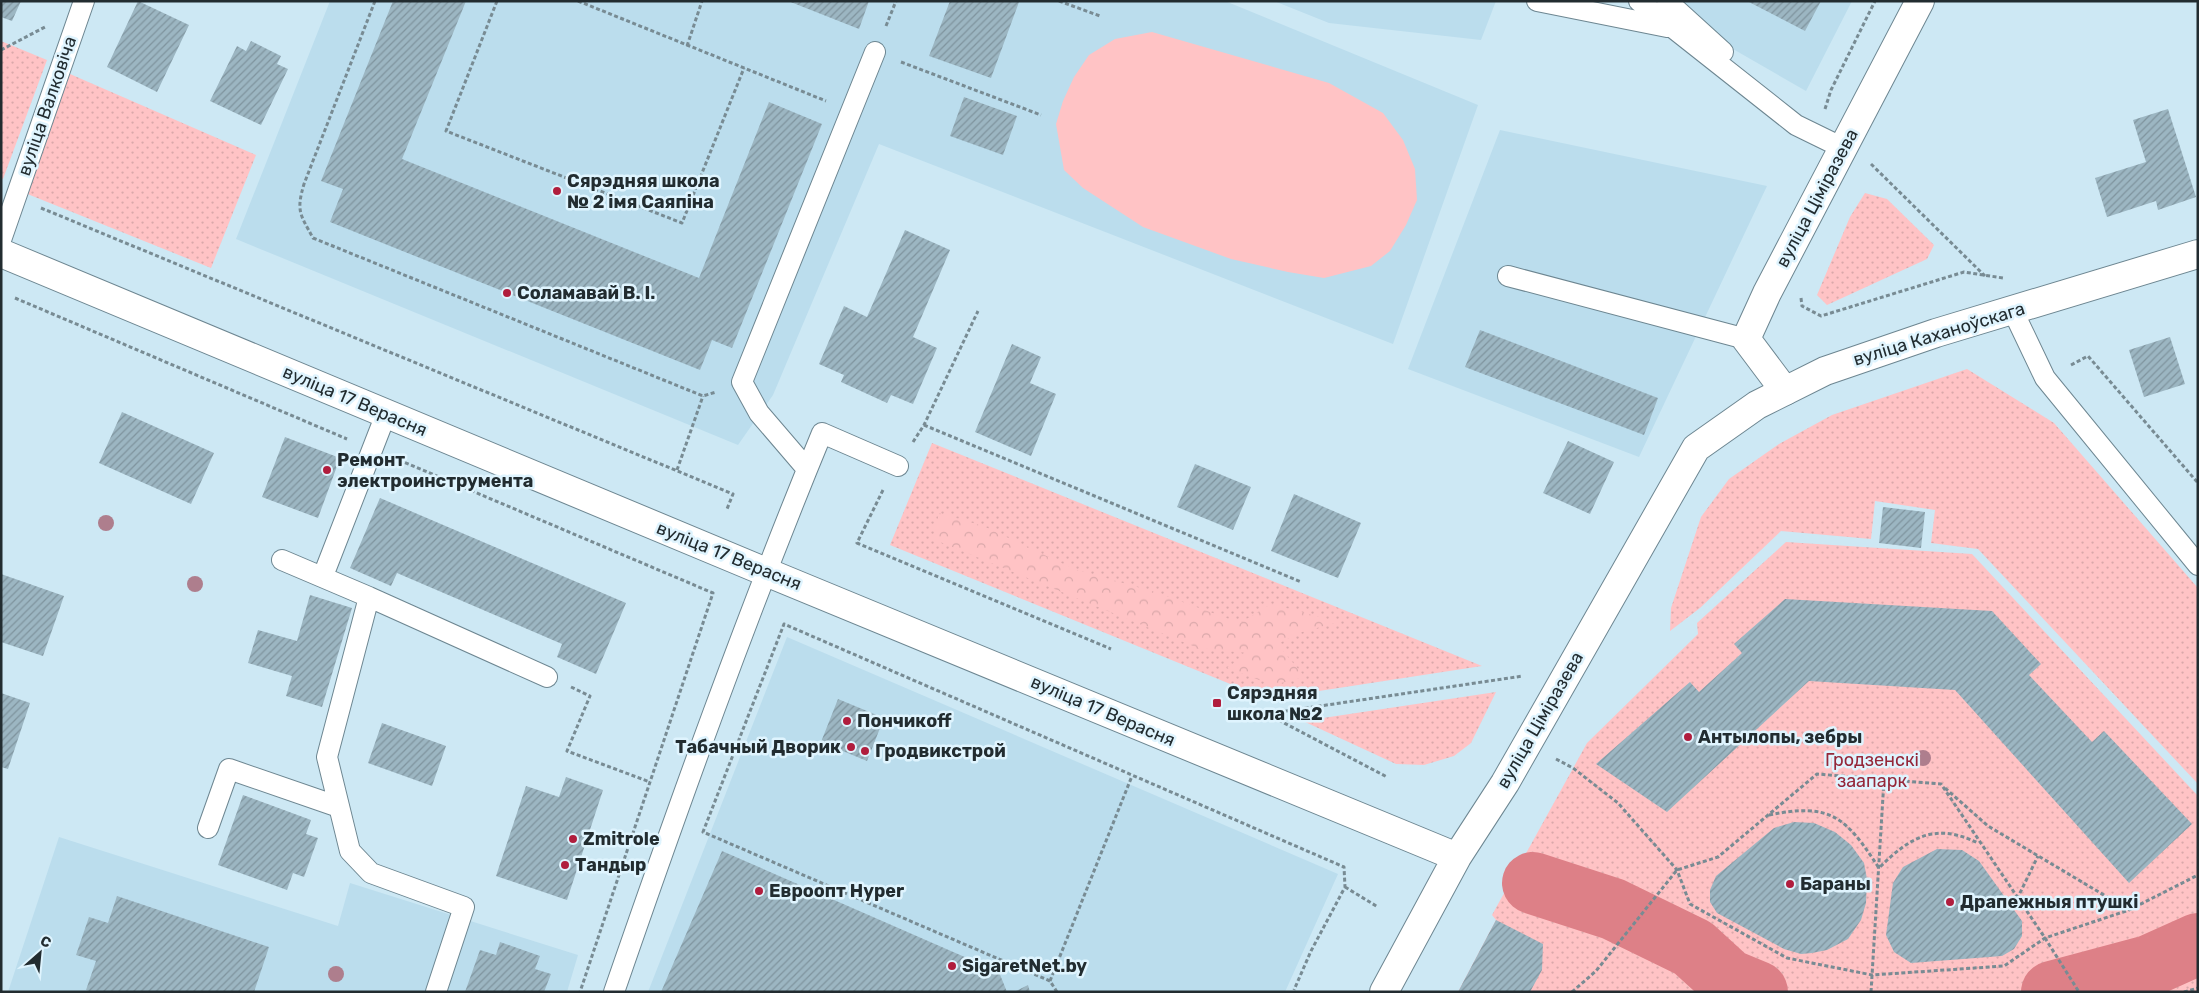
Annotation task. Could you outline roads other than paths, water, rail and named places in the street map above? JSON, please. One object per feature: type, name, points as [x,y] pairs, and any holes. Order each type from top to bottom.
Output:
[{"type":"street","name":"вуліца Ціміразева","points":[[1746,339],[1767,293],[1854,154],[1920,1]]},
{"type":"street","name":"вуліца 17 Верасня","points":[[1,253],[766,572],[1457,857]]},
{"type":"street","name":"вуліца Каханоўскага","points":[[1696,448],[1757,406],[1825,371],[1936,333],[2198,254]]},
{"type":"street","points":[[1746,339],[1786,391]]},
{"type":"street","name":"вуліца Ціміразева","points":[[1384,992],[1457,857],[1505,783],[1696,448]]},
{"type":"lane","points":[[1538,1],[1672,28]]},
{"type":"lane","points":[[1639,1],[1796,125],[1854,154]]},
{"type":"lane","points":[[1667,1],[1816,135]]},
{"type":"lane","name":"вуліца Валковіча","points":[[1,240],[83,4]]},
{"type":"lane","points":[[808,469],[759,414],[742,382],[875,52]]},
{"type":"lane","points":[[1508,276],[1746,339]]},
{"type":"lane","points":[[2013,311],[2045,378],[2198,565]]},
{"type":"lane","points":[[323,576],[386,414]]},
{"type":"lane","points":[[614,992],[697,752],[822,433],[898,466]]},
{"type":"lane","points":[[282,560],[323,576],[547,677]]},
{"type":"lane","points":[[369,597],[327,757],[350,851],[371,873],[464,907],[436,992]]},
{"type":"lane","points":[[208,828],[228,769],[339,807]]},
{"type":"waterway","points":[[1533,883],[1613,909],[1693,948],[1728,980],[1757,992]]},
{"type":"waterway","points":[[2052,992],[2149,966],[2198,944]]},
{"type":"place","name":"Сярэдняя школа № 2 імя Саяпіна","points":[[557,191]]},
{"type":"place","name":"Соламавай В. І.","points":[[507,293]]},
{"type":"place","name":"Ремонт электроинструмента","points":[[327,470]]},
{"type":"place","name":"Сярэдняя школа №2","points":[[1217,703]]},
{"type":"place","name":"Пончикoff","points":[[847,721]]},
{"type":"place","name":"Антылопы, зебры","points":[[1688,737]]},
{"type":"place","name":"Табачный Дворик","points":[[851,747]]},
{"type":"place","name":"Гродвикстрой","points":[[865,751]]},
{"type":"place","name":"Zmitrole","points":[[573,839]]},
{"type":"place","name":"Тандыр","points":[[565,865]]},
{"type":"place","name":"Бараны","points":[[1790,884]]},
{"type":"place","name":"Евроопт Hyper","points":[[759,891]]},
{"type":"place","name":"Драпежныя птушкі","points":[[1950,902]]},
{"type":"place","name":"SigaretNet.by","points":[[952,966]]},
{"type":"park label","name":"Гродзенскі заапарк","points":[[1872,770]]}]
